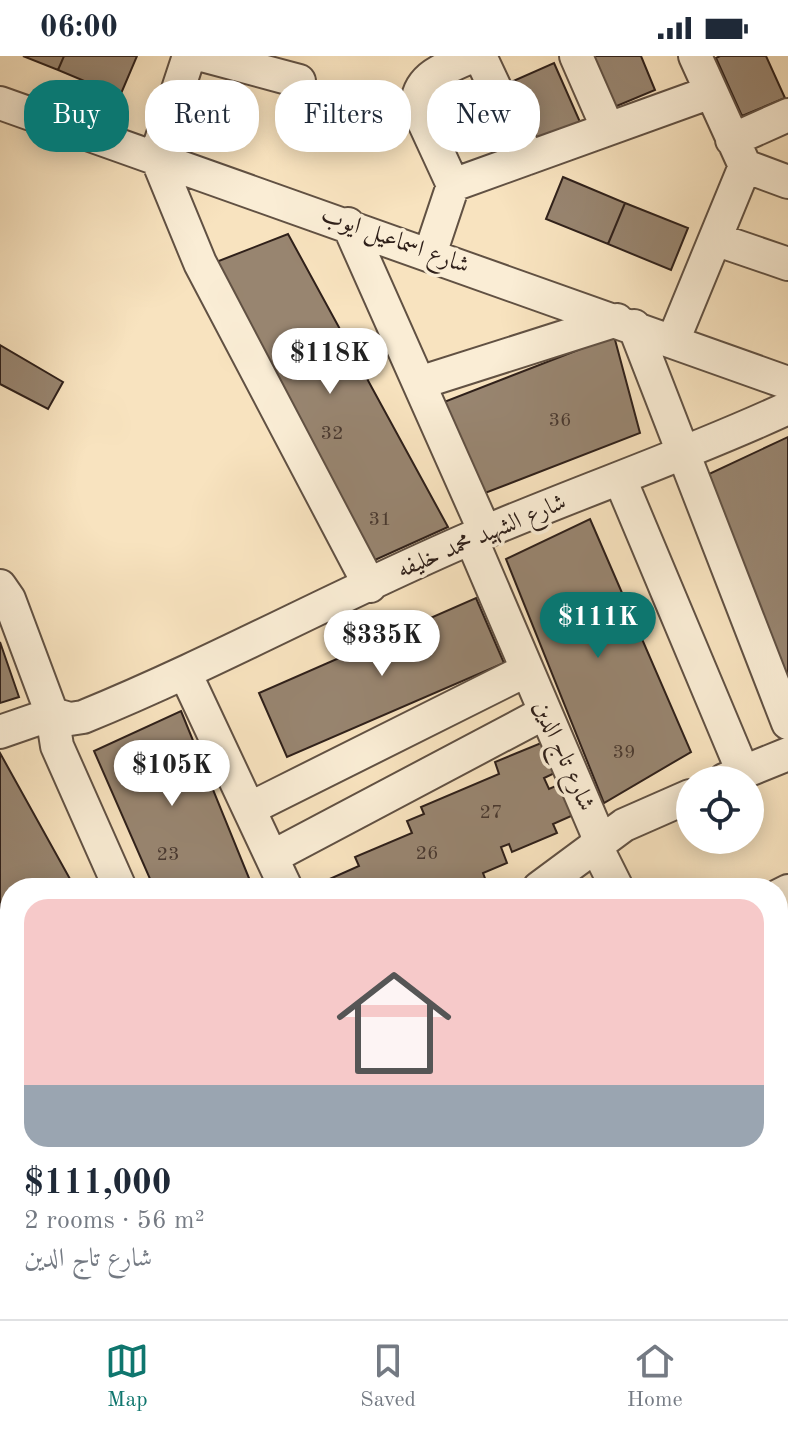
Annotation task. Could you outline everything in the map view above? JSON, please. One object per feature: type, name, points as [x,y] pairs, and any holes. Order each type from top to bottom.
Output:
[{"type":"street","points":[[189,56],[156,156],[200,263],[370,586]]},
{"type":"street","points":[[206,56],[295,80]]},
{"type":"street","points":[[430,254],[453,185],[417,107],[417,96],[427,78],[472,56]]},
{"type":"street","points":[[480,56],[528,158]]},
{"type":"street","points":[[576,56],[608,129]]},
{"type":"street","points":[[695,56],[738,153],[788,182]]},
{"type":"street","points":[[453,185],[711,92]]},
{"type":"street","name":"شارع اسماعيل ايوب","points":[[0,103],[348,224],[788,383]]},
{"type":"street","points":[[673,341],[715,239],[738,153],[788,115]]},
{"type":"street","name":"شارع تاج الدين","points":[[348,224],[419,383],[527,670],[613,878]]},
{"type":"street","points":[[715,239],[788,264]]},
{"type":"street","points":[[419,383],[626,323],[683,454],[788,723]]},
{"type":"street","name":"شارع الشهيد محمد خليفه","points":[[0,732],[52,714],[70,719],[83,717],[186,675],[478,535],[683,454],[788,408]]},
{"type":"street","points":[[620,479],[730,766]]},
{"type":"street","points":[[0,586],[9,599],[52,714],[57,746],[116,878]]},
{"type":"street","points":[[249,809],[527,670]]},
{"type":"street","points":[[186,675],[281,878]]},
{"type":"street","points":[[272,857],[544,713]]},
{"type":"street","points":[[759,766],[788,754]]},
{"type":"street","points":[[552,878],[598,842],[676,803]]},
{"type":"building","points":[[23,56],[64,56],[58,70]]},
{"type":"building","points":[[64,56],[137,56],[127,80],[82,80],[58,70]]},
{"type":"building","points":[[590,56],[641,56],[655,90],[612,108]]},
{"type":"building","points":[[766,56],[785,98],[742,116],[716,58]]},
{"type":"building","points":[[554,63],[580,122],[540,140],[540,80],[516,80]]},
{"type":"building","points":[[563,177],[625,203],[608,244],[546,219]]},
{"type":"building","points":[[625,203],[688,228],[671,270],[608,244]]},
{"type":"building","points":[[288,234],[448,527],[375,560],[211,264]]},
{"type":"building","points":[[614,336],[640,433],[485,493],[444,402]]},
{"type":"building","points":[[0,345],[63,382],[48,409],[0,384]]},
{"type":"building","points":[[788,437],[788,684],[709,474]]},
{"type":"building","points":[[590,519],[691,752],[604,803],[506,559]]},
{"type":"building","points":[[476,598],[504,663],[287,757],[259,693]]},
{"type":"building","points":[[0,642],[19,697],[0,703]]},
{"type":"building","points":[[181,711],[249,878],[150,878],[94,751]]},
{"type":"building","points":[[546,741],[559,771],[544,778],[549,789],[565,782],[578,813],[553,824],[557,833],[512,852],[509,844],[501,847],[507,863],[483,873],[485,878],[332,878],[359,866],[355,857],[412,833],[407,821],[424,814],[421,807],[499,774],[495,762]]},
{"type":"building","points":[[0,753],[69,878],[0,878]]}]
